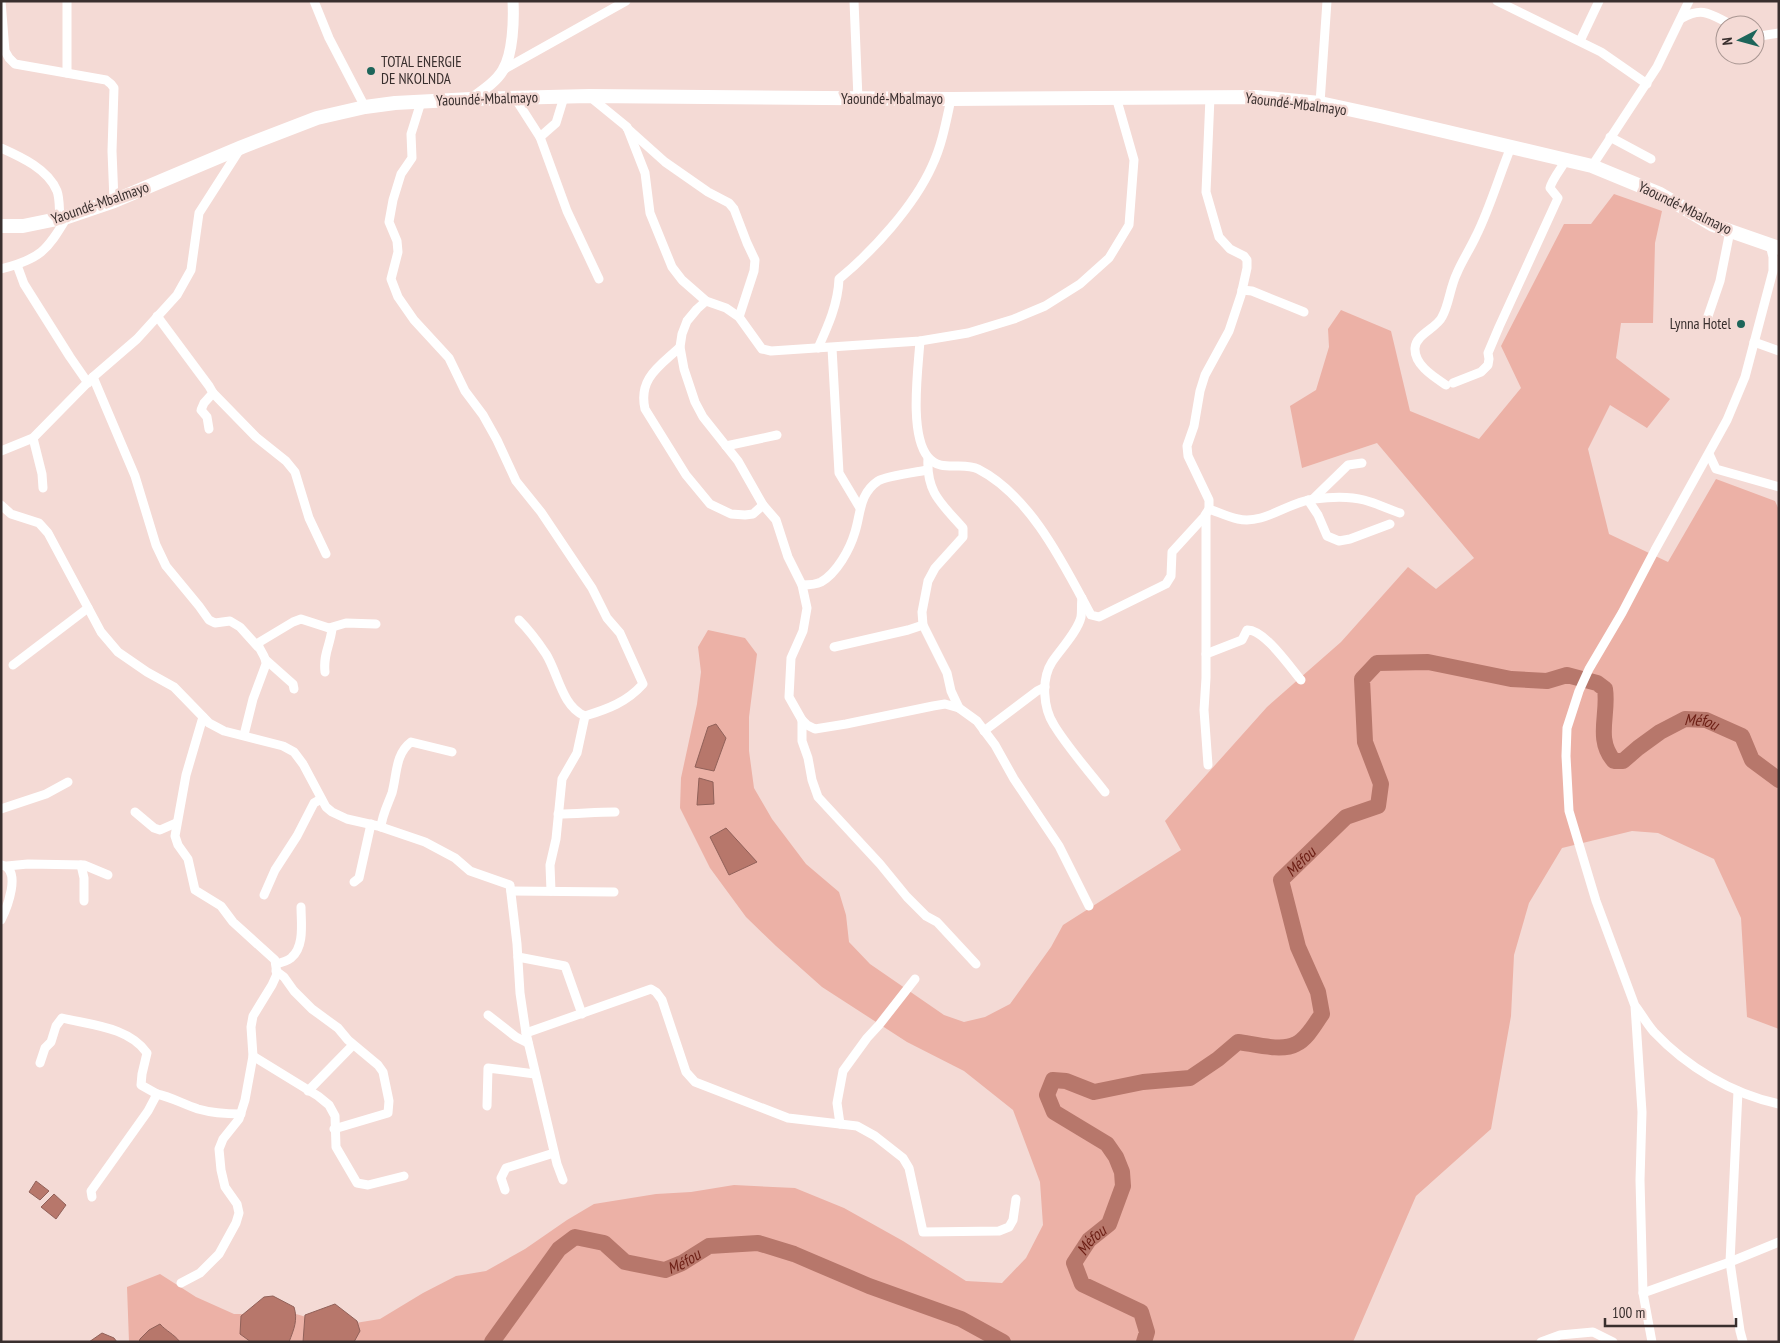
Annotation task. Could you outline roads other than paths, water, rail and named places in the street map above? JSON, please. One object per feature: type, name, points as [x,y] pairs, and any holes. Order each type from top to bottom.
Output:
[{"type":"highway","name":"Yaoundé-Mbalmayo","points":[[1,226],[23,226],[64,218],[114,201],[242,147],[317,118],[365,107],[471,99],[590,96],[858,99],[1256,97],[1320,103],[1592,166],[1660,194],[1713,224],[1774,246]]},
{"type":"street","points":[[2,1],[5,51],[15,64],[106,80],[114,88],[112,151],[114,201]]},
{"type":"street","points":[[67,1],[67,73]]},
{"type":"street","points":[[314,1],[329,38],[365,107]]},
{"type":"street","points":[[503,70],[510,48],[514,1]]},
{"type":"street","points":[[471,99],[491,83],[503,70],[626,1]]},
{"type":"street","points":[[854,1],[858,99]]},
{"type":"street","points":[[1320,103],[1327,1]]},
{"type":"street","points":[[1497,1],[1601,52],[1646,84]]},
{"type":"street","points":[[1580,41],[1599,1]]},
{"type":"street","points":[[1592,166],[1646,84],[1671,41],[1689,1]]},
{"type":"street","points":[[1681,18],[1692,12],[1699,11],[1715,17]]},
{"type":"street","points":[[1765,35],[1779,33]]},
{"type":"street","points":[[590,96],[665,162],[734,208],[747,243],[756,260],[740,317]]},
{"type":"street","points":[[540,137],[556,123],[564,97]]},
{"type":"street","points":[[1208,765],[1204,710],[1209,500],[1188,456],[1187,446],[1194,426],[1205,375],[1229,330],[1248,268],[1247,260],[1239,252],[1230,249],[1219,237],[1206,192],[1210,97]]},
{"type":"street","points":[[514,98],[540,137],[567,211],[599,279]]},
{"type":"street","points":[[627,127],[645,173],[650,213],[672,267],[682,280],[706,301],[726,308],[740,317],[762,349],[771,351],[832,348],[920,341],[968,333],[1014,319],[1045,306],[1080,284],[1110,258],[1129,224],[1134,180],[1134,160],[1116,98]]},
{"type":"street","points":[[818,348],[834,312],[839,290],[839,279],[861,261],[910,202],[932,166],[944,134],[951,99]]},
{"type":"street","points":[[421,102],[412,134],[412,158],[401,174],[389,222],[397,241],[398,252],[391,279],[398,297],[414,320],[449,358],[465,391],[483,415],[497,440],[516,481],[541,512],[592,588],[630,654],[643,684],[636,692],[616,706],[586,716]]},
{"type":"street","points":[[1610,137],[1651,159]]},
{"type":"street","points":[[1,450],[33,438],[90,380],[137,339],[177,295],[191,270],[199,213],[242,147]]},
{"type":"street","points":[[1510,147],[1477,235],[1456,275],[1442,318],[1417,343],[1415,349],[1417,358],[1425,369],[1434,378],[1449,384],[1481,372],[1488,365],[1488,353],[1499,326],[1558,198],[1550,188],[1550,184],[1558,175],[1566,160]]},
{"type":"street","points":[[1,148],[34,165],[48,177],[57,191],[64,218],[49,246],[36,258],[1,269]]},
{"type":"street","points":[[1707,319],[1720,281],[1730,231]]},
{"type":"street","points":[[1774,246],[1774,271],[1745,376],[1727,420],[1709,454],[1622,613],[1589,669],[1579,691],[1567,728],[1566,756],[1569,811],[1596,902],[1635,1006],[1653,1031],[1688,1063],[1738,1091],[1779,1104]]},
{"type":"street","points":[[17,265],[24,284],[70,358],[90,380],[135,476],[156,545],[166,566],[209,620],[215,623],[230,621],[240,627],[258,647],[266,660],[293,684],[294,689]]},
{"type":"street","points":[[1242,290],[1304,312]]},
{"type":"street","points":[[706,301],[687,321],[682,334],[680,347],[684,369],[695,402],[703,417],[738,461],[763,505],[776,520],[788,557],[802,585],[807,608],[803,631],[791,658],[789,697],[802,720],[807,725],[815,728],[846,724],[945,704],[959,708],[977,721],[995,745],[1014,779],[1059,846],[1089,906]]},
{"type":"street","points":[[157,316],[213,393],[256,436],[286,461],[295,472],[308,518],[326,554]]},
{"type":"street","points":[[920,341],[917,424],[920,442],[928,458],[927,470],[931,489],[942,505],[963,528],[964,533],[935,568],[928,582],[922,612],[923,625],[947,673],[951,691],[959,708]]},
{"type":"street","points":[[1754,342],[1779,351]]},
{"type":"street","points":[[680,347],[645,383],[643,398],[645,409],[686,475],[710,504],[730,514],[745,515],[752,514],[763,505]]},
{"type":"street","points":[[832,348],[839,473],[860,508]]},
{"type":"street","points":[[209,429],[207,417],[201,410],[204,403],[213,393]]},
{"type":"street","points":[[726,446],[777,435]]},
{"type":"street","points":[[33,438],[43,488]]},
{"type":"street","points":[[1709,454],[1716,468],[1779,487]]},
{"type":"street","points":[[928,458],[938,464],[953,467],[968,466],[978,468],[1010,492],[1038,525],[1060,557],[1091,615],[1099,617],[1166,584],[1173,568],[1172,552],[1208,512]]},
{"type":"street","points":[[1311,500],[1348,465],[1362,463]]},
{"type":"street","points":[[802,585],[819,583],[834,570],[845,554],[856,531],[860,508],[868,491],[879,480],[927,470]]},
{"type":"street","points":[[1208,512],[1251,520],[1269,516],[1293,504],[1311,500],[1337,498],[1362,499],[1400,513]]},
{"type":"street","points":[[1311,500],[1327,536],[1339,541],[1390,524]]},
{"type":"street","points":[[1,505],[11,514],[39,523],[48,533],[101,632],[118,652],[147,672],[174,687],[209,723],[224,731],[283,746],[294,752],[303,764],[326,807],[332,812],[426,842],[455,858],[470,871],[510,885],[520,993],[526,1033],[554,1153],[563,1180]]},
{"type":"street","points":[[1082,598],[1081,618],[1050,665],[1046,677],[1047,705],[1053,724],[1105,792]]},
{"type":"street","points":[[13,665],[88,608]]},
{"type":"street","points":[[258,647],[258,643],[301,619],[329,628],[346,623],[376,624]]},
{"type":"street","points":[[519,620],[534,636],[545,652],[552,670],[573,708],[586,716]]},
{"type":"street","points":[[834,647],[923,625]]},
{"type":"street","points":[[326,672],[324,662],[325,651],[330,643],[332,629],[329,628]]},
{"type":"street","points":[[1206,654],[1242,640],[1246,630],[1250,630],[1264,638],[1301,680]]},
{"type":"street","points":[[244,735],[252,699],[266,660]]},
{"type":"street","points":[[984,731],[1045,687]]},
{"type":"street","points":[[181,1283],[200,1273],[219,1254],[236,1222],[239,1212],[237,1204],[225,1187],[220,1170],[219,1149],[223,1139],[238,1119],[245,1100],[253,1056],[251,1027],[253,1016],[272,985],[276,968],[275,960],[233,922],[221,906],[195,890],[188,859],[178,845],[175,836],[186,775],[203,716]]},
{"type":"street","points":[[551,891],[550,865],[556,839],[562,779],[578,753],[586,716]]},
{"type":"street","points":[[802,720],[802,741],[818,797],[913,903],[926,916],[936,922],[976,964]]},
{"type":"street","points":[[380,827],[392,793],[398,760],[406,746],[412,742],[452,752]]},
{"type":"street","points":[[1,809],[46,794],[68,782]]},
{"type":"street","points":[[264,895],[275,870],[314,803],[321,799]]},
{"type":"street","points":[[135,812],[154,828],[160,830],[176,823]]},
{"type":"street","points":[[558,814],[615,812]]},
{"type":"street","points":[[354,882],[359,878],[371,824]]},
{"type":"street","points":[[4,865],[81,865],[108,875]]},
{"type":"street","points":[[1,920],[8,906],[13,878],[12,872],[4,865]]},
{"type":"street","points":[[81,865],[84,878],[84,901]]},
{"type":"street","points":[[511,891],[614,892]]},
{"type":"street","points":[[276,968],[291,958],[299,948],[302,907]]},
{"type":"street","points":[[518,957],[565,966],[582,1014]]},
{"type":"street","points":[[276,968],[294,991],[312,1009],[338,1028],[354,1045],[374,1060],[383,1072],[389,1101],[388,1113],[334,1129]]},
{"type":"street","points":[[840,1124],[837,1103],[843,1071],[915,979]]},
{"type":"street","points":[[526,1033],[651,990],[656,992],[662,1000],[686,1072],[695,1082],[788,1118],[857,1126],[875,1136],[903,1158],[909,1168],[923,1232],[999,1231],[1009,1227],[1013,1220],[1016,1199]]},
{"type":"street","points":[[1635,1006],[1642,1112],[1640,1180],[1643,1293],[1652,1342]]},
{"type":"street","points":[[488,1015],[516,1037],[528,1043]]},
{"type":"street","points":[[40,1063],[45,1048],[51,1042],[56,1026],[62,1018],[106,1028],[128,1035],[142,1045],[147,1053],[141,1085],[157,1094],[197,1109],[219,1114],[240,1114]]},
{"type":"street","points":[[308,1091],[354,1045]]},
{"type":"street","points":[[253,1056],[318,1096],[329,1105],[335,1116],[336,1147],[357,1183],[368,1185],[404,1176]]},
{"type":"street","points":[[488,1106],[488,1068],[535,1074]]},
{"type":"street","points":[[1738,1091],[1730,1262],[1743,1342]]},
{"type":"street","points":[[92,1197],[91,1191],[148,1111],[157,1094]]},
{"type":"street","points":[[505,1190],[501,1178],[506,1168],[554,1153]]},
{"type":"street","points":[[1643,1293],[1730,1262],[1779,1242]]},
{"type":"street","points":[[1541,1342],[1560,1335],[1593,1332],[1613,1342]]},
{"type":"waterway","name":"Méfou","points":[[1144,1342],[1147,1332],[1141,1312],[1082,1284],[1074,1263],[1089,1240],[1109,1224],[1123,1186],[1122,1172],[1116,1157],[1107,1144],[1054,1112],[1047,1095],[1053,1080],[1066,1081],[1094,1092],[1143,1082],[1190,1078],[1218,1059],[1238,1042],[1260,1046],[1283,1047],[1296,1044],[1304,1039],[1322,1014],[1318,992],[1298,947],[1281,880],[1346,817],[1378,806],[1381,784],[1365,742],[1362,679],[1377,663],[1428,662],[1511,679],[1547,681],[1567,675],[1597,683],[1605,689],[1605,744],[1608,753],[1614,761],[1623,761],[1660,732],[1685,719],[1706,720],[1742,736],[1752,760],[1779,780]]},
{"type":"waterway","name":"Méfou","points":[[492,1342],[559,1249],[575,1237],[604,1243],[625,1262],[665,1270],[682,1263],[709,1246],[758,1243],[794,1254],[869,1286],[961,1319],[1003,1342]]},
{"type":"place","name":"TOTAL ENERGIE DE NKOLNDA","points":[[371,71]]},
{"type":"place","name":"Lynna Hotel","points":[[1741,324]]}]
